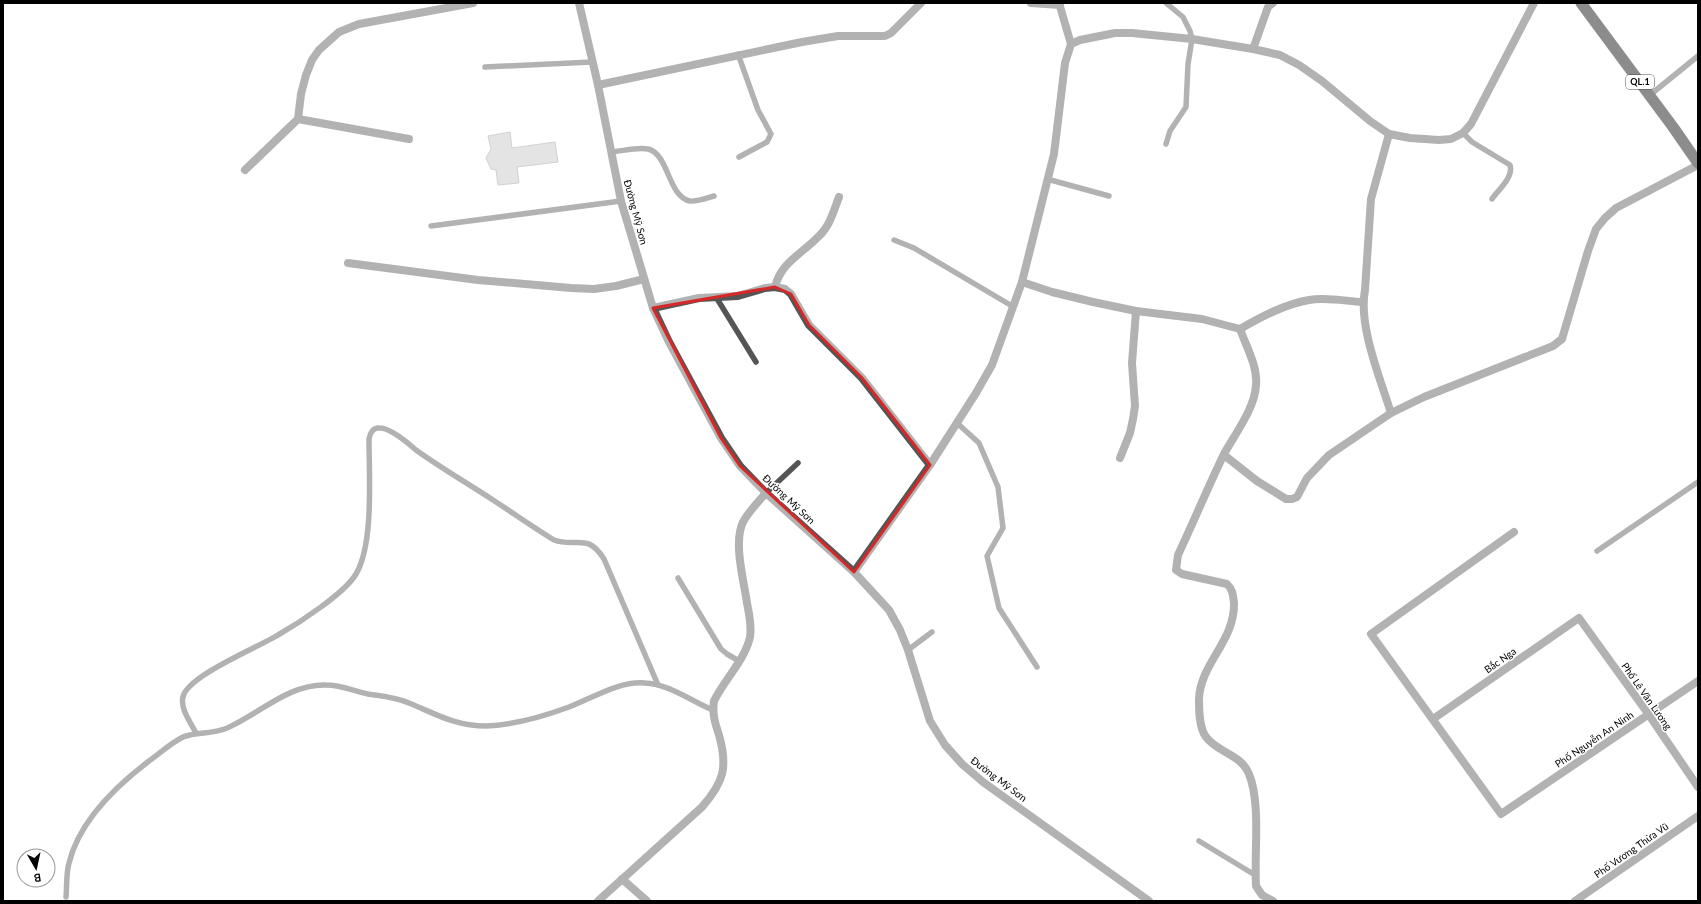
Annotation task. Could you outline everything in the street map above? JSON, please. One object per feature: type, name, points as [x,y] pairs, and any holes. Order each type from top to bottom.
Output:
[{"type":"highway","name":"QL.1","points":[[1581,3],[1650,95],[1698,164]]},
{"type":"street","points":[[245,170],[298,119],[301,94],[312,60],[319,50],[339,32],[359,24],[473,3]]},
{"type":"street","name":"Đường Mỹ Sơn","points":[[579,3],[598,85],[621,201],[653,308],[676,355],[721,438],[740,466],[766,493],[854,572],[889,610],[900,630],[908,650],[930,721],[945,745],[962,764],[983,782],[1149,901]]},
{"type":"street","points":[[598,85],[738,54],[838,36],[885,36],[891,33],[921,3]]},
{"type":"street","points":[[854,572],[930,465],[992,365],[1012,306],[1022,282],[1056,142],[1065,62],[1071,44],[1059,4],[1031,3]]},
{"type":"street","points":[[1252,49],[1268,7],[1273,3]]},
{"type":"street","points":[[1071,44],[1080,40],[1115,33],[1192,39],[1280,55],[1299,65],[1322,81],[1370,121],[1389,134],[1410,138],[1438,140],[1450,139],[1463,133],[1475,117],[1534,3]]},
{"type":"street","points":[[298,119],[409,139]]},
{"type":"street","points":[[1389,134],[1371,199],[1365,284],[1362,302],[1365,328],[1391,413]]},
{"type":"street","points":[[1224,455],[1257,481],[1286,499],[1292,499],[1297,497],[1307,478],[1329,455],[1391,413],[1424,397],[1554,346],[1562,339],[1596,229],[1616,208],[1698,164]]},
{"type":"street","points":[[775,287],[777,277],[783,268],[820,236],[826,228],[839,197]]},
{"type":"street","points":[[348,263],[478,280],[571,288],[616,286],[644,279]]},
{"type":"street","points":[[1022,282],[1052,292],[1136,311],[1202,319],[1240,329],[1257,319],[1280,309],[1310,300],[1362,302]]},
{"type":"street","points":[[653,308],[676,302],[738,296],[765,288],[775,287],[785,289],[791,294],[810,325],[862,378],[930,465]]},
{"type":"street","points":[[1120,458],[1130,433],[1135,406],[1132,363],[1136,311]]},
{"type":"street","points":[[1240,329],[1255,370],[1257,383],[1256,393],[1251,406],[1224,455],[1178,555],[1176,570],[1182,574],[1227,584],[1233,593],[1234,607],[1230,630],[1201,685],[1200,712],[1205,736],[1211,743],[1239,760],[1249,774],[1255,802],[1256,886],[1262,895],[1274,901]]},
{"type":"street","points":[[598,901],[702,807],[712,796],[723,770],[724,758],[713,710],[714,701],[747,646],[750,627],[745,583],[740,559],[740,532],[742,523],[748,514],[766,493]]},
{"type":"street","points":[[1432,719],[1371,634],[1514,532]]},
{"type":"street","name":"Bắc Nga","points":[[1432,719],[1579,618]]},
{"type":"street","name":"Phố Lê Văn Lương","points":[[1579,618],[1649,715],[1698,787]]},
{"type":"street","name":"Phố Nguyễn An Ninh","points":[[1432,719],[1501,814],[1698,681]]},
{"type":"street","name":"Phố Vương Thừa Vũ","points":[[1576,901],[1698,816]]},
{"type":"street","points":[[622,879],[647,901]]},
{"type":"lane","points":[[1166,3],[1183,17],[1190,30],[1192,39],[1188,64],[1186,107],[1170,132],[1166,144]]},
{"type":"lane","points":[[738,54],[758,110],[771,134],[767,142],[739,157]]},
{"type":"lane","points":[[1650,95],[1698,56]]},
{"type":"lane","points":[[485,67],[592,62]]},
{"type":"lane","points":[[1463,133],[1472,142],[1510,165],[1511,170],[1509,176],[1492,199]]},
{"type":"lane","points":[[611,152],[640,149],[653,151],[658,157],[678,195],[689,201],[714,196]]},
{"type":"lane","points":[[1047,179],[1109,196]]},
{"type":"lane","points":[[430,226],[621,201]]},
{"type":"lane","points":[[894,240],[914,248],[1012,306]]},
{"type":"lane","points":[[716,297],[756,362]]},
{"type":"lane","points":[[957,423],[979,443],[998,487],[1003,528],[987,556],[999,608],[1037,667]]},
{"type":"lane","points":[[196,733],[183,706],[185,690],[198,679],[217,667],[279,635],[346,587],[356,574],[364,555],[368,517],[370,488],[369,439],[370,433],[380,428],[386,429],[402,439],[441,468],[492,499],[554,540],[561,542],[583,542],[592,544],[598,549],[604,559],[658,685]]},
{"type":"lane","points":[[766,493],[798,463]]},
{"type":"lane","points":[[1597,551],[1698,482]]},
{"type":"lane","points":[[678,578],[721,649],[739,661]]},
{"type":"lane","points":[[908,650],[932,632]]},
{"type":"lane","points":[[66,897],[68,865],[83,831],[105,800],[132,774],[183,737],[196,733],[222,730],[239,722],[277,699],[299,689],[315,686],[339,686],[410,703],[450,721],[466,725],[487,726],[536,718],[570,707],[624,684],[635,682],[658,685],[713,710]]},
{"type":"lane","points":[[1199,841],[1255,875]]},
{"type":"highlighted area","points":[[775,287],[791,294],[809,325],[862,378],[930,465],[854,572],[740,466],[721,438],[653,308]]},
{"type":"building","points":[[510,132],[512,148],[555,142],[558,162],[517,167],[519,183],[498,185],[496,170],[491,169],[486,158],[491,149],[488,136]]}]
